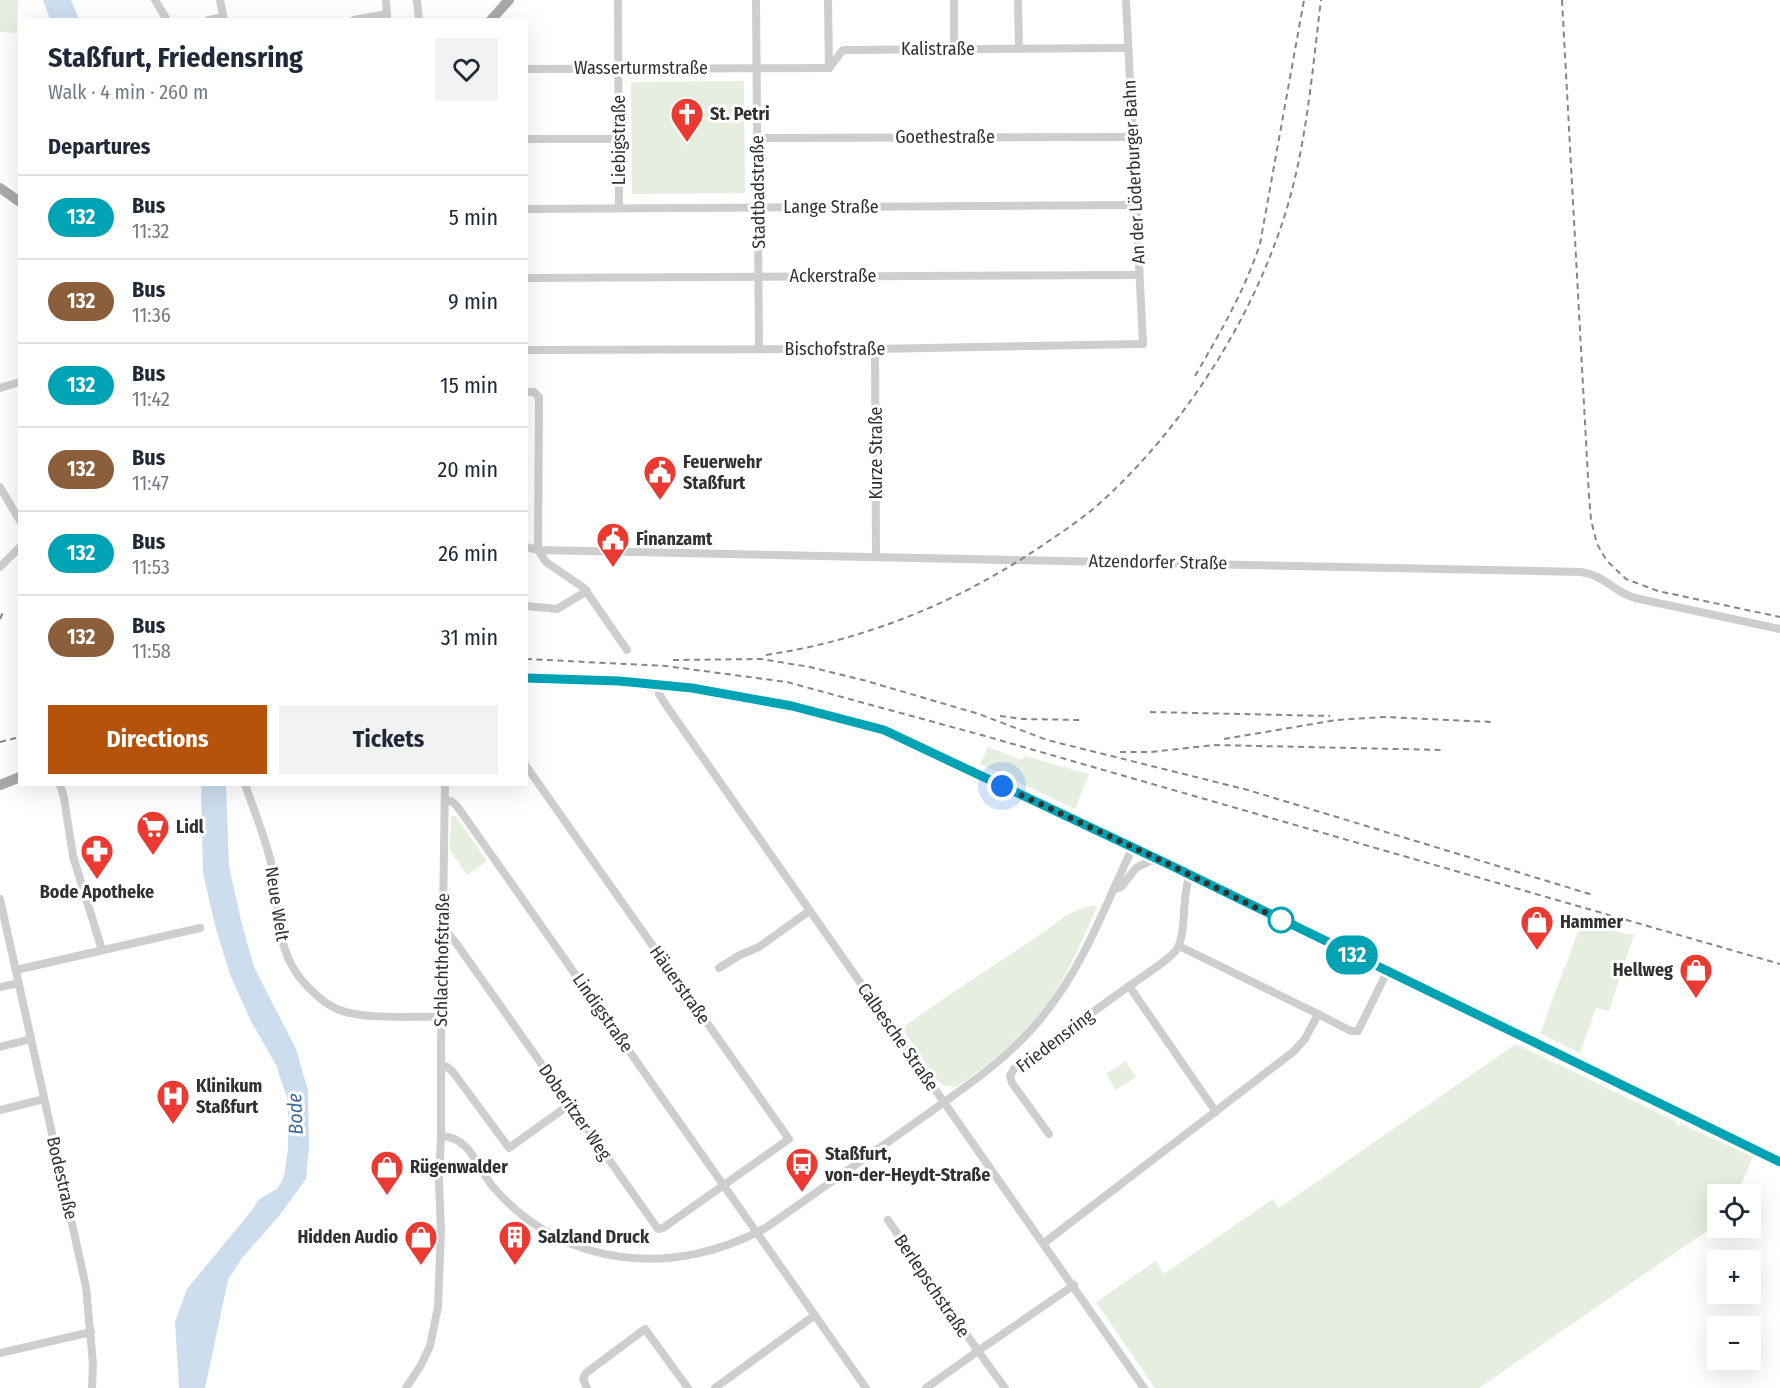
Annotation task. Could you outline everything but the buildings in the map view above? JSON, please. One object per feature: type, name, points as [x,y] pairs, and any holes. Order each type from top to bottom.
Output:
[{"type":"main road","points":[[493,18],[509,0]]},
{"type":"main road","points":[[0,188],[18,201]]},
{"type":"main road","points":[[528,678],[658,684],[792,706],[884,730],[1156,858],[1780,1162]]},
{"type":"main road","points":[[0,785],[18,778]]},
{"type":"street","points":[[155,0],[167,18]]},
{"type":"street","points":[[220,0],[223,18]]},
{"type":"street","points":[[386,0],[387,17]]},
{"type":"street","points":[[417,0],[418,18]]},
{"type":"street","name":"Liebigstraße","points":[[618,0],[619,208]]},
{"type":"street","name":"Stadtbadstraße","points":[[756,0],[759,348]]},
{"type":"street","points":[[756,68],[829,68],[828,0]]},
{"type":"street","points":[[954,0],[954,49]]},
{"type":"street","points":[[1018,0],[1019,49]]},
{"type":"street","name":"An der Löderburger Bahn","points":[[1126,0],[1143,345]]},
{"type":"street","name":"Kalistraße","points":[[829,68],[843,50],[1128,48]]},
{"type":"street","name":"Wasserturmstraße","points":[[528,69],[756,68]]},
{"type":"street","name":"Goethestraße","points":[[757,138],[1133,137]]},
{"type":"street","points":[[528,139],[618,138]]},
{"type":"street","name":"Lange Straße","points":[[528,209],[1136,205]]},
{"type":"street","name":"Ackerstraße","points":[[528,278],[1139,275]]},
{"type":"street","name":"Bischofstraße","points":[[528,350],[875,349],[1143,345]]},
{"type":"street","name":"Kurze Straße","points":[[875,349],[876,557]]},
{"type":"street","points":[[0,388],[18,383]]},
{"type":"street","points":[[528,392],[534,392],[539,397],[538,550],[546,562],[587,591],[627,650]]},
{"type":"street","points":[[0,487],[18,518]]},
{"type":"street","name":"Atzendorfer Straße","points":[[528,548],[538,550],[1581,572],[1599,576],[1629,596],[1780,629]]},
{"type":"street","points":[[0,567],[18,549]]},
{"type":"street","points":[[528,606],[557,609],[587,591]]},
{"type":"street","name":"Calbesche Straße","points":[[658,684],[658,694],[1144,1388]]},
{"type":"street","name":"Häuerstraße","points":[[528,769],[789,1139],[724,1186]]},
{"type":"street","points":[[61,786],[73,856],[102,950]]},
{"type":"street","name":"Neue Welt","points":[[246,786],[272,865],[284,947],[289,962],[299,976],[325,1002],[342,1011],[378,1016],[441,1017]]},
{"type":"street","name":"Schlachthofstraße","points":[[406,1388],[426,1355],[437,1319],[441,1230],[439,1182],[445,786]]},
{"type":"street","name":"Lindigstraße","points":[[445,801],[451,801],[457,806],[866,1388]]},
{"type":"street","points":[[441,1136],[454,1138],[464,1143],[494,1188],[526,1218],[551,1234],[591,1250],[635,1259],[675,1259],[717,1250],[756,1233],[945,1102],[1008,1054],[1048,1011],[1082,956],[1133,847]]},
{"type":"street","points":[[1113,890],[1121,887],[1136,868],[1156,858]]},
{"type":"street","points":[[1191,875],[1186,886],[1179,946],[1351,1031],[1358,1031],[1388,972]]},
{"type":"street","name":"Bodestraße","points":[[0,899],[3,928],[16,970],[86,1287],[93,1364],[92,1388]]},
{"type":"street","points":[[719,968],[759,947],[809,911]]},
{"type":"street","points":[[16,970],[200,928]]},
{"type":"street","name":"Doberitzer Weg","points":[[443,934],[449,935],[456,943],[658,1228],[663,1228],[724,1186]]},
{"type":"street","name":"Friedensring","points":[[1049,1134],[1012,1083],[1010,1076],[1014,1069],[1176,951],[1179,946]]},
{"type":"street","points":[[0,987],[19,983]]},
{"type":"street","points":[[1129,986],[1216,1112]]},
{"type":"street","points":[[1044,1243],[1293,1052],[1305,1039],[1318,1014]]},
{"type":"street","points":[[0,1047],[31,1039]]},
{"type":"street","points":[[441,1065],[453,1072],[508,1148],[570,1105]]},
{"type":"street","points":[[0,1110],[45,1099]]},
{"type":"street","name":"Berlepschstraße","points":[[888,1220],[1005,1388]]},
{"type":"street","name":"Berlepschstraße","points":[[926,1388],[1074,1285]]},
{"type":"street","points":[[715,1388],[814,1316]]},
{"type":"street","points":[[587,1388],[583,1378],[586,1373],[645,1329],[688,1388]]},
{"type":"street","points":[[0,1353],[91,1332]]},
{"type":"shaded area","points":[[0,0],[18,0],[17,33],[0,32]]},
{"type":"shaded area","points":[[744,81],[745,193],[632,194],[631,82]]},
{"type":"shaded area","points":[[988,747],[1022,760],[1025,756],[1089,774],[1075,809],[980,764]]},
{"type":"shaded area","points":[[451,816],[456,816],[487,861],[467,875],[450,850]]},
{"type":"shaded area","points":[[1089,906],[1097,906],[1079,948],[1057,989],[1036,1018],[999,1055],[956,1087],[943,1085],[937,1080],[902,1028],[1067,915]]},
{"type":"shaded area","points":[[1581,924],[1634,935],[1609,1011],[1596,1008],[1580,1053],[1540,1033]]},
{"type":"shaded area","points":[[1516,1044],[1675,1121],[1677,1126],[1683,1125],[1753,1157],[1741,1184],[1707,1184],[1707,1231],[1479,1388],[1155,1388],[1096,1302],[1156,1261],[1164,1274],[1273,1199],[1279,1208]]},
{"type":"shaded area","points":[[1126,1061],[1136,1077],[1116,1090],[1106,1074]]},
{"type":"water","points":[[43,0],[71,0],[79,18],[50,18]]},
{"type":"water","name":"Bode","points":[[201,786],[226,786],[229,867],[241,920],[254,967],[296,1049],[308,1091],[309,1147],[306,1179],[279,1216],[242,1258],[228,1280],[205,1388],[179,1388],[175,1322],[187,1289],[258,1200],[278,1188],[284,1176],[288,1149],[288,1101],[276,1065],[251,1021],[230,975],[203,873]]},
{"type":"railway","points":[[1195,376],[1239,296],[1260,244],[1304,0]]},
{"type":"railway","points":[[766,655],[840,640],[875,629],[945,601],[978,584],[1043,545],[1100,503],[1163,437],[1192,400],[1218,360],[1262,276],[1279,233],[1292,190],[1302,143],[1321,0]]},
{"type":"railway","points":[[1562,0],[1589,496],[1591,520],[1597,544],[1607,561],[1626,579],[1658,591],[1780,617]]},
{"type":"railway","points":[[0,619],[3,612]]},
{"type":"railway","points":[[528,659],[666,666],[787,682],[985,736],[1780,964]]},
{"type":"railway","points":[[673,660],[761,659],[810,667],[863,680],[979,714],[1047,740],[1248,790],[1593,895]]},
{"type":"railway","points":[[1150,712],[1330,716]]},
{"type":"railway","points":[[1000,716],[1023,719],[1080,720]]},
{"type":"railway","points":[[1224,739],[1336,720],[1384,717],[1493,722]]},
{"type":"railway","points":[[0,742],[18,738]]},
{"type":"railway","points":[[1120,752],[1151,752],[1214,745],[1444,750]]},
{"type":"bus line","name":"132","points":[[528,678],[619,681],[692,688],[792,706],[884,730],[1172,866],[1780,1162]]},
{"type":"place","name":"St. Petri","points":[[687,143]]},
{"type":"place","name":"Feuerwehr Staßfurt","points":[[660,501]]},
{"type":"place","name":"Finanzamt","points":[[613,568]]},
{"type":"place","name":"Lidl","points":[[153,856]]},
{"type":"place","name":"Bode Apotheke","points":[[97,880]]},
{"type":"place","name":"Hammer","points":[[1537,951]]},
{"type":"place","name":"Hellweg","points":[[1696,999]]},
{"type":"place","name":"Klinikum Staßfurt","points":[[173,1125]]},
{"type":"place","name":"Staßfurt, von-der-Heydt-Straße","points":[[802,1193]]},
{"type":"place","name":"Rügenwalder","points":[[387,1196]]},
{"type":"place","name":"Hidden Audio","points":[[421,1266]]},
{"type":"place","name":"Salzland Druck","points":[[515,1266]]},
{"type":"route","points":[[1002,786],[1281,920]]}]
